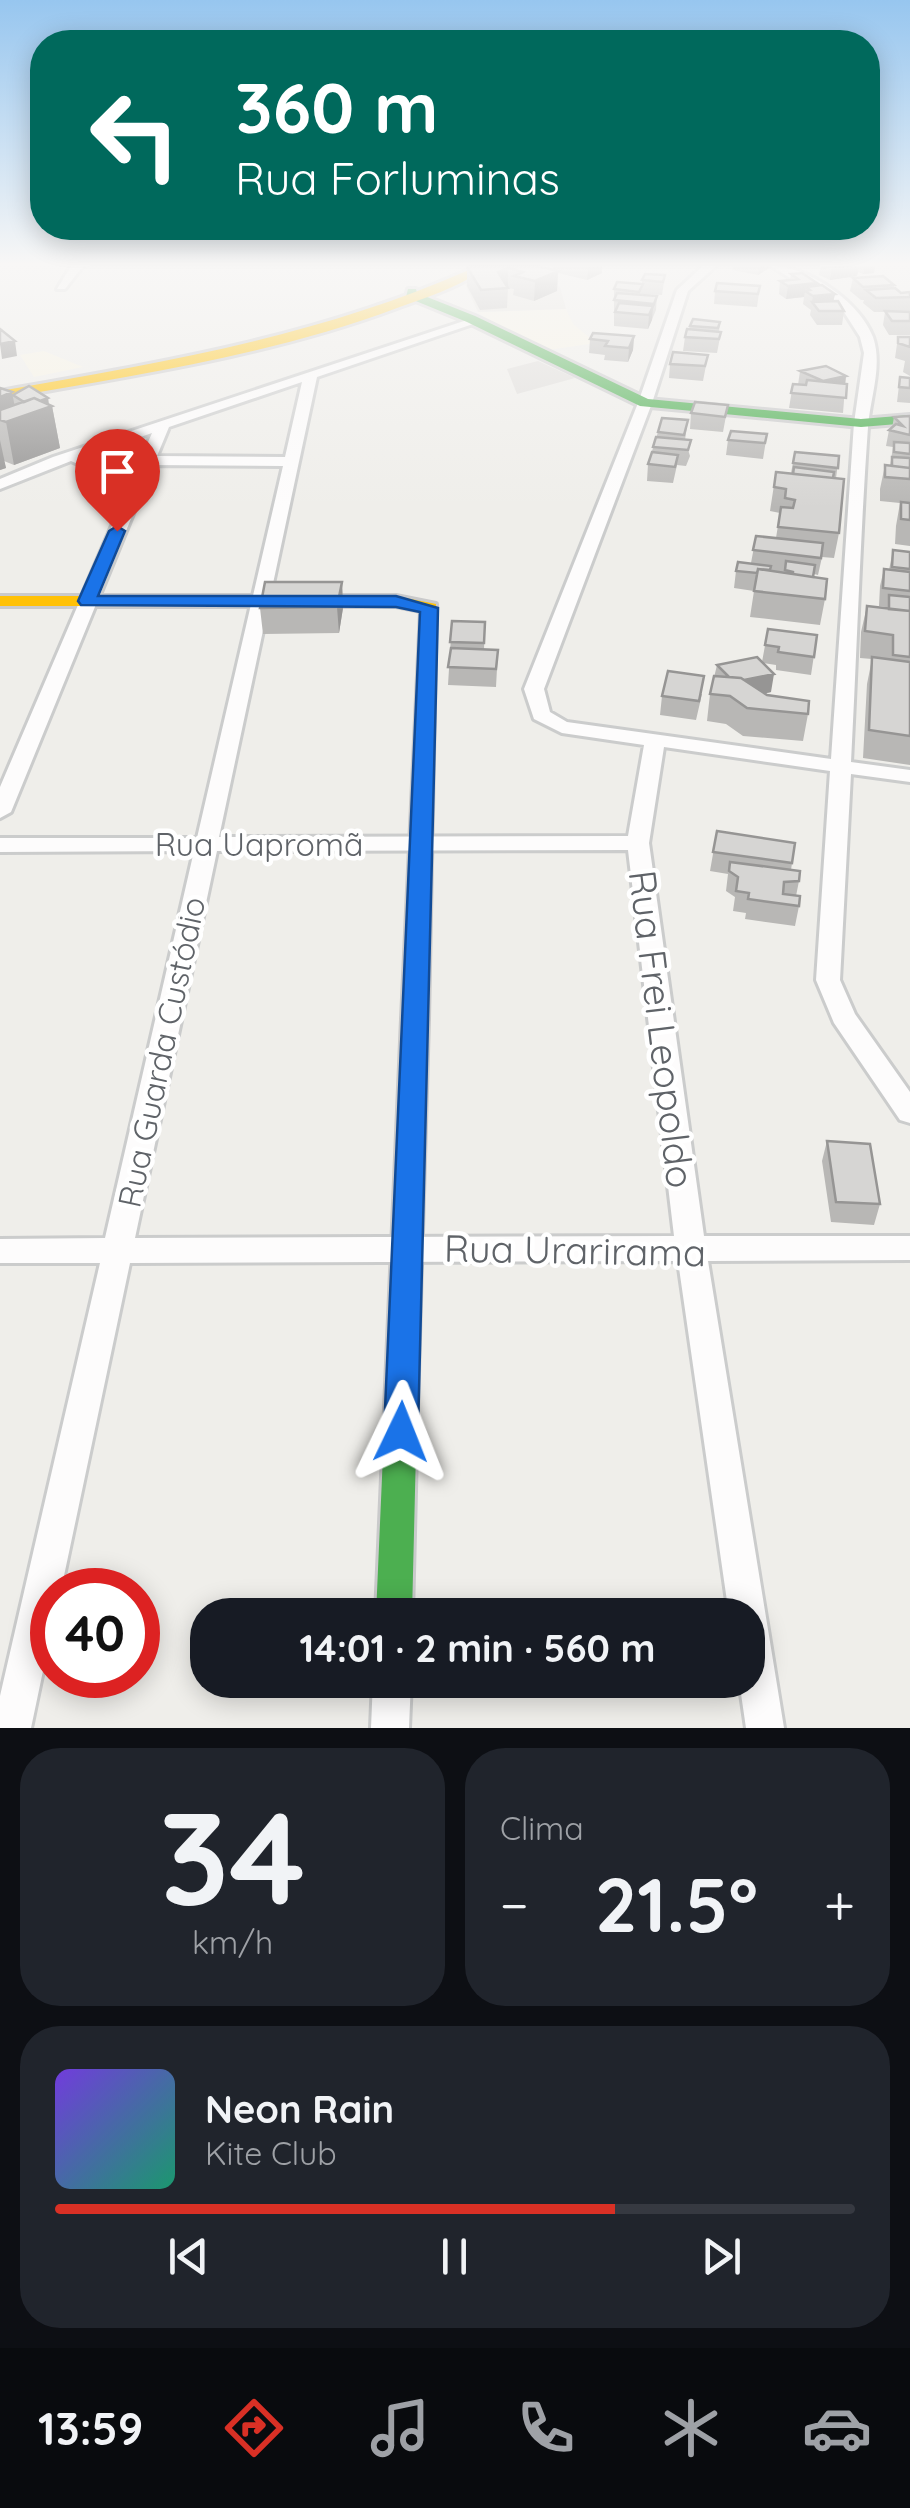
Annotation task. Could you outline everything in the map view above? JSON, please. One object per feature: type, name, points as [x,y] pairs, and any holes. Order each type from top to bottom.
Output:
[{"type":"street","points":[[0,395],[251,347]]},
{"type":"street","points":[[0,484],[58,460],[396,347]]},
{"type":"street","points":[[527,347],[645,403],[861,423],[910,419]]},
{"type":"street","points":[[664,347],[534,688],[540,715],[562,727],[910,776]]},
{"type":"street","points":[[867,347],[870,353],[861,423],[828,980],[843,1017],[910,1113]]},
{"type":"street","points":[[0,385],[118,370]]},
{"type":"street","name":"Rua Guarda Custódio","points":[[12,1728],[310,377]]},
{"type":"street","points":[[0,812],[162,426]]},
{"type":"street","points":[[58,460],[294,462]]},
{"type":"street","points":[[549,583],[571,586]]},
{"type":"street","points":[[0,601],[421,604],[430,608],[418,844],[395,1598]]},
{"type":"street","name":"Rua Frei Leopoldo","points":[[655,740],[638,844],[691,1252],[765,1728]]},
{"type":"street","name":"Rua Uapromã","points":[[0,845],[638,844]]},
{"type":"street","name":"Rua Urarirama","points":[[0,1251],[408,1248],[691,1252],[910,1248]]},
{"type":"street","points":[[390,1728],[391,1698]]},
{"type":"shaded area","points":[[44,351],[83,367],[34,377],[20,355]]},
{"type":"shaded area","points":[[538,361],[575,378],[517,394],[507,369]]},
{"type":"building","points":[[673,352],[708,355],[705,366],[670,364]]},
{"type":"building","points":[[826,366],[846,376],[823,381],[800,371]]},
{"type":"building","points":[[900,377],[910,378],[910,388],[899,387]]},
{"type":"building","points":[[807,380],[847,384],[846,398],[791,393],[793,384],[806,385]]},
{"type":"building","points":[[29,386],[48,398],[24,402],[13,395]]},
{"type":"building","points":[[34,398],[52,406],[6,422],[0,420],[0,410]]},
{"type":"building","points":[[695,402],[728,405],[725,417],[691,413]]},
{"type":"building","points":[[910,416],[910,435],[889,430],[896,424],[903,426],[894,417]]},
{"type":"building","points":[[662,418],[688,420],[684,435],[658,432]]},
{"type":"building","points":[[731,431],[767,434],[765,443],[728,440]]},
{"type":"building","points":[[656,437],[691,440],[688,450],[653,447]]},
{"type":"building","points":[[894,442],[910,443],[910,454],[894,452]]},
{"type":"building","points":[[652,452],[678,455],[675,467],[648,464]]},
{"type":"building","points":[[795,452],[839,456],[838,468],[793,463]]},
{"type":"building","points":[[892,457],[910,458],[910,468],[892,466]]},
{"type":"building","points":[[885,465],[910,468],[910,479],[885,477]]},
{"type":"building","points":[[794,467],[834,472],[833,478],[793,474]]},
{"type":"building","points":[[776,472],[844,479],[839,533],[778,527],[781,507],[793,508],[795,500],[785,498],[786,489],[774,487]]},
{"type":"building","points":[[901,502],[910,503],[910,520],[901,519]]},
{"type":"building","points":[[756,536],[823,543],[821,558],[753,550]]},
{"type":"building","points":[[893,550],[910,552],[910,569],[892,567]]},
{"type":"building","points":[[786,561],[815,565],[813,577],[785,570]]},
{"type":"building","points":[[738,562],[771,566],[770,570],[758,569],[757,573],[736,571]]},
{"type":"building","points":[[758,569],[827,579],[825,599],[754,591]]},
{"type":"building","points":[[884,569],[910,572],[910,591],[883,588]]},
{"type":"building","points":[[265,582],[342,582],[337,607],[260,608]]},
{"type":"building","points":[[889,595],[910,597],[910,611],[889,609]]},
{"type":"building","points":[[867,606],[910,611],[910,657],[893,655],[893,635],[865,631]]},
{"type":"building","points":[[452,621],[485,622],[484,643],[450,642]]},
{"type":"building","points":[[768,629],[817,635],[814,657],[778,652],[779,647],[765,645]]},
{"type":"building","points":[[451,648],[498,650],[496,669],[448,667]]},
{"type":"building","points":[[757,657],[774,674],[744,680],[729,677],[717,665]]},
{"type":"building","points":[[872,657],[910,662],[910,736],[869,730]]},
{"type":"building","points":[[668,671],[704,676],[699,701],[662,696]]},
{"type":"building","points":[[714,676],[741,678],[767,695],[809,701],[808,714],[747,708],[730,696],[710,694]]},
{"type":"building","points":[[717,831],[795,843],[792,863],[713,852]]},
{"type":"building","points":[[730,862],[800,871],[799,881],[784,882],[783,894],[800,896],[799,906],[748,899],[749,893],[736,891],[738,877],[729,871]]},
{"type":"building","points":[[827,1141],[870,1144],[880,1204],[836,1202]]},
{"type":"traffic: fast","points":[[528,347],[645,403],[861,423],[910,419]]},
{"type":"traffic: fast","points":[[395,1598],[401,1409]]},
{"type":"traffic: slow","points":[[0,395],[255,347]]},
{"type":"traffic: slow","points":[[0,601],[396,601],[430,608],[415,1019]]},
{"type":"traffic: jam","points":[[401,1409],[415,1019]]},
{"type":"route","points":[[117,531],[87,601],[396,601],[430,608],[418,844],[401,1432]]}]
